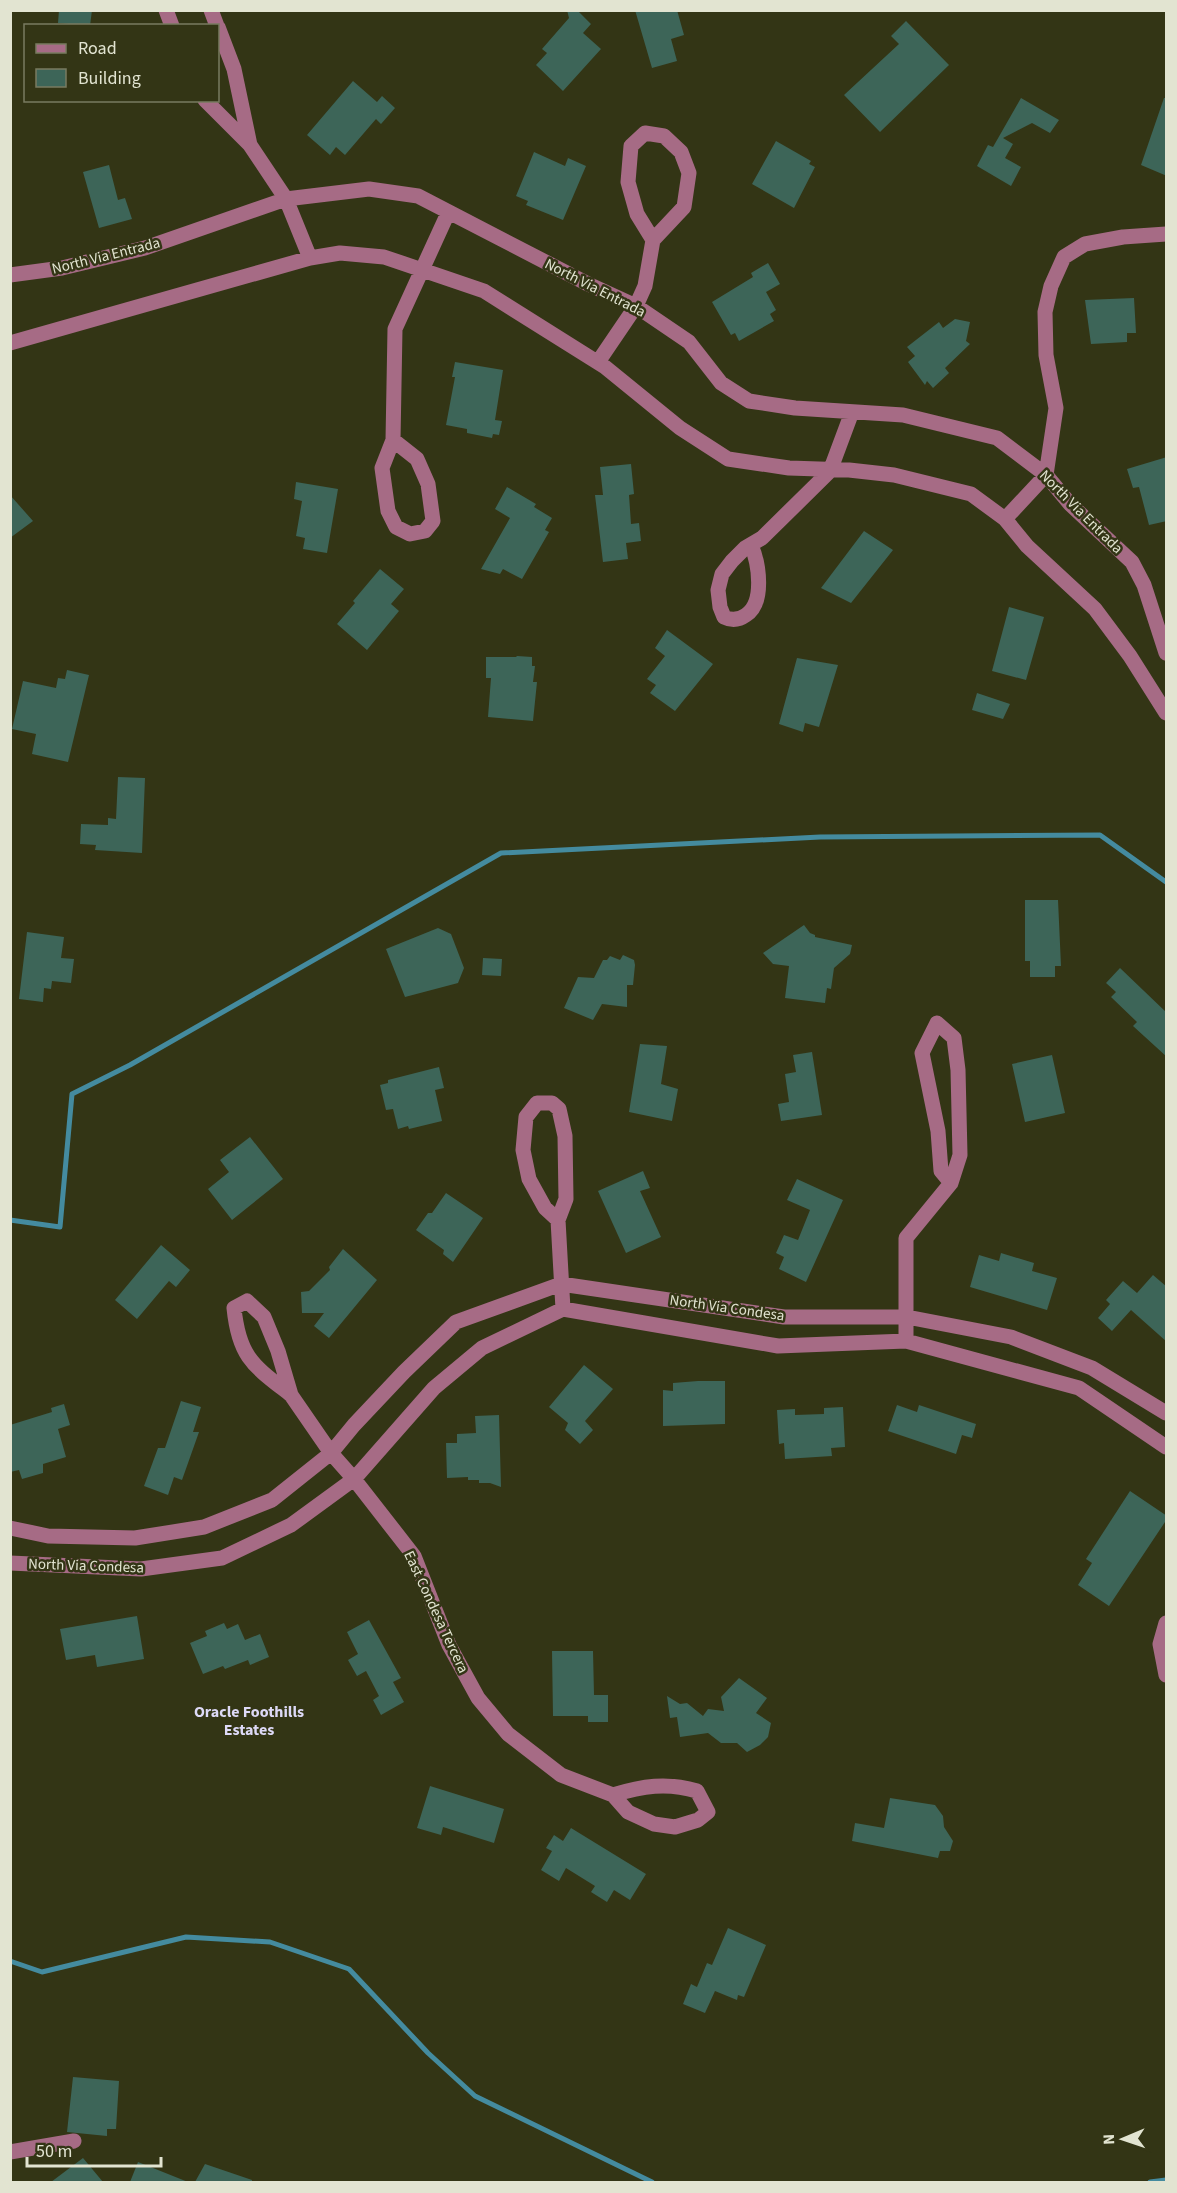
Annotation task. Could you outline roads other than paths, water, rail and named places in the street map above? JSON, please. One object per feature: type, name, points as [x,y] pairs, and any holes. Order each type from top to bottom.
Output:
[{"type":"street","points":[[219,31],[234,69],[250,145]]},
{"type":"street","points":[[207,102],[250,145],[286,199],[310,258]]},
{"type":"street","points":[[598,362],[636,306],[645,286],[653,240],[684,207],[689,173],[681,152],[664,136],[645,133],[631,146],[627,182],[637,214],[653,240]]},
{"type":"street","name":"North Via Entrada","points":[[10,275],[62,268],[145,249],[286,199],[369,189],[418,196],[588,284],[636,306],[689,342],[721,383],[749,401],[795,408],[903,415],[997,438],[1046,475],[1070,504],[1131,562],[1144,585],[1167,653]]},
{"type":"street","points":[[393,440],[417,459],[428,484],[433,521],[424,531],[410,534],[396,527],[388,512],[382,468],[393,440],[395,329],[448,213]]},
{"type":"street","points":[[1005,519],[1046,475],[1056,408],[1046,354],[1044,312],[1051,286],[1064,257],[1085,244],[1124,237],[1167,234]]},
{"type":"street","points":[[10,343],[310,258],[340,253],[384,256],[484,291],[598,362],[680,428],[728,459],[789,468],[849,470],[894,475],[971,494],[1005,519],[1027,546],[1095,609],[1130,656],[1167,713]]},
{"type":"street","points":[[751,545],[762,538],[830,471],[852,412]]},
{"type":"street","points":[[906,1341],[906,1238],[951,1183],[960,1155],[958,1070],[954,1038],[937,1023],[922,1053],[938,1131],[941,1171],[951,1183]]},
{"type":"street","points":[[558,1220],[545,1208],[529,1179],[523,1150],[526,1116],[537,1103],[552,1103],[559,1109],[565,1136],[566,1199],[558,1220],[563,1309]]},
{"type":"street","points":[[933,1109],[959,1108]]},
{"type":"street","name":"North Via Condesa","points":[[10,1528],[48,1536],[135,1538],[204,1527],[272,1500],[331,1453],[404,1372],[456,1322],[561,1284],[783,1317],[907,1317],[1011,1337],[1092,1368],[1167,1413]]},
{"type":"street","points":[[291,1395],[279,1351],[264,1317],[247,1301],[234,1308],[237,1332],[249,1360],[291,1395],[331,1453],[354,1479]]},
{"type":"street","name":"North Via Condesa","points":[[10,1563],[141,1569],[222,1558],[291,1525],[354,1479],[434,1388],[482,1348],[563,1309],[778,1346],[906,1341],[1078,1388],[1167,1447]]},
{"type":"street","name":"East Condesa Tercera","points":[[354,1479],[414,1556],[449,1646],[478,1698],[508,1734],[561,1776],[613,1795],[628,1812],[654,1824],[675,1827],[698,1821],[708,1812],[696,1791],[679,1786],[650,1785],[613,1795]]},
{"type":"street","points":[[1167,1623],[1160,1644],[1167,1675]]},
{"type":"street","points":[[10,2152],[74,2141]]},
{"type":"waterway","points":[[10,1220],[60,1227],[72,1094],[130,1065],[501,853],[820,837],[1100,835],[1166,882]]},
{"type":"waterway","points":[[10,1961],[42,1972],[186,1937],[270,1942],[349,1969],[428,2053],[475,2096],[652,2182]]},
{"type":"waterway","points":[[1150,2182],[1166,2180]]},
{"type":"district","name":"Oracle Foothills Estates","points":[[249,1721]]}]
